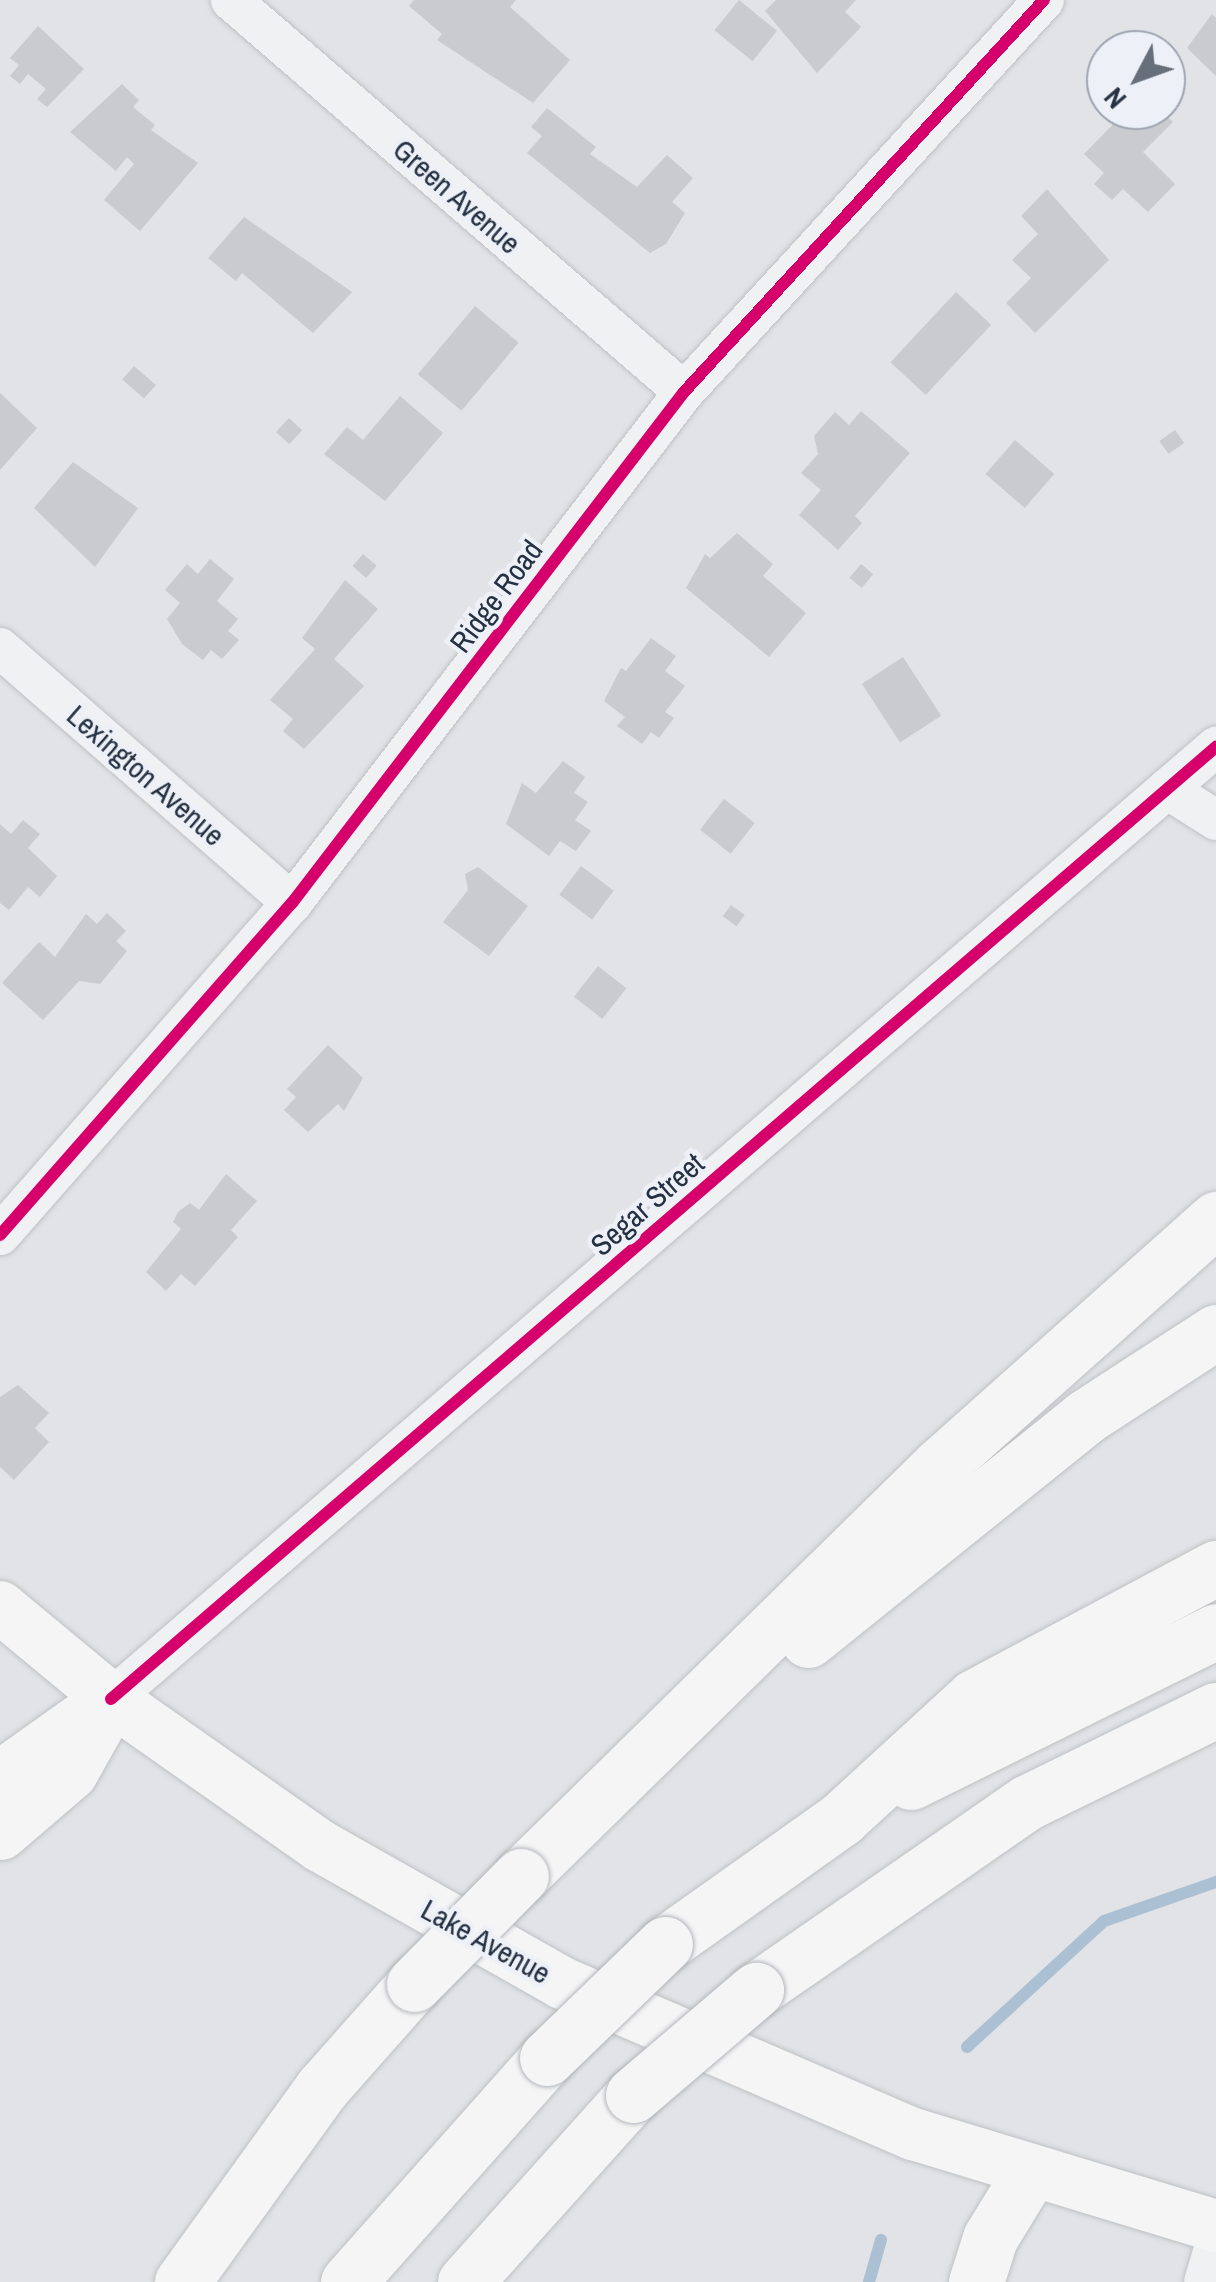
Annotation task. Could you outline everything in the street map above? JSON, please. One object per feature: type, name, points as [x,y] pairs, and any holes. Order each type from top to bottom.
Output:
[{"type":"highway","points":[[182,2282],[322,2088],[414,1984],[940,1465],[1216,1220]]},
{"type":"highway","points":[[521,1876],[973,1503],[1216,1332]]},
{"type":"highway","points":[[348,2282],[547,2058],[665,1944],[842,1818],[974,1697],[1216,1568]]},
{"type":"highway","points":[[842,1818],[1216,1630]]},
{"type":"highway","points":[[0,1778],[46,1738],[111,1699]]},
{"type":"highway","points":[[0,1832],[70,1772],[111,1699]]},
{"type":"highway","points":[[465,2282],[633,2095],[756,1990],[1028,1802],[1216,1710]]},
{"type":"highway","points":[[976,2282],[990,2238],[1029,2174]]},
{"type":"highway","points":[[1014,2282],[1026,2247],[1029,2174]]},
{"type":"main road","name":"Lake Avenue","points":[[0,1607],[111,1699],[320,1846],[562,1983],[802,2091],[1029,2174],[1216,2226]]},
{"type":"street","name":"Green Avenue","points":[[231,0],[684,392]]},
{"type":"street","name":"Ridge Road","points":[[0,1235],[292,903],[684,392],[1044,0]]},
{"type":"street","name":"Lexington Avenue","points":[[0,648],[292,903]]},
{"type":"street","name":"Segar Street","points":[[111,1699],[1216,747]]},
{"type":"street","points":[[1167,789],[1216,820]]},
{"type":"street","points":[[1204,2282],[1216,2242]]},
{"type":"building","points":[[414,0],[516,0],[510,7],[570,60],[533,103],[437,40],[442,34],[409,6]]},
{"type":"building","points":[[739,0],[777,31],[753,61],[714,30]]},
{"type":"building","points":[[776,0],[856,0],[845,12],[861,27],[817,73],[765,11]]},
{"type":"building","points":[[1212,14],[1216,18],[1216,76],[1187,48]]},
{"type":"building","points":[[38,26],[84,69],[47,107],[37,99],[46,89],[28,74],[20,84],[10,76],[19,65],[10,58]]},
{"type":"building","points":[[122,84],[139,100],[133,107],[155,125],[151,130],[198,163],[140,231],[104,200],[134,164],[127,157],[116,171],[70,132]]},
{"type":"building","points":[[547,108],[596,147],[590,154],[637,187],[667,155],[693,178],[672,202],[685,213],[666,244],[650,253],[527,153],[542,136],[531,127]]},
{"type":"building","points":[[1107,130],[1165,130],[1143,152],[1175,184],[1148,212],[1123,189],[1112,200],[1094,184],[1104,173],[1084,154]]},
{"type":"building","points":[[1047,189],[1109,260],[1035,333],[1006,303],[1031,278],[1012,260],[1038,234],[1021,216]]},
{"type":"building","points":[[244,217],[352,292],[313,333],[242,273],[236,281],[208,258]]},
{"type":"building","points":[[956,292],[991,325],[926,395],[891,362]]},
{"type":"building","points":[[475,306],[519,343],[461,411],[418,374]]},
{"type":"building","points":[[134,366],[156,385],[144,399],[122,380]]},
{"type":"building","points":[[0,393],[37,428],[0,470]]},
{"type":"building","points":[[400,396],[443,433],[385,501],[324,454],[347,427],[363,440]]},
{"type":"building","points":[[861,411],[910,453],[855,516],[862,523],[838,550],[799,515],[821,490],[801,473],[818,454],[814,436],[835,412],[849,425]]},
{"type":"building","points":[[289,418],[302,430],[289,444],[276,432]]},
{"type":"building","points":[[1175,430],[1184,443],[1169,454],[1159,441]]},
{"type":"building","points":[[1015,440],[1054,474],[1025,508],[985,474]]},
{"type":"building","points":[[73,462],[138,508],[95,567],[34,508]]},
{"type":"building","points":[[737,533],[773,564],[763,576],[806,613],[769,657],[686,588],[705,554],[710,558]]},
{"type":"building","points":[[363,554],[377,566],[366,578],[353,566]]},
{"type":"building","points":[[210,559],[234,579],[217,601],[238,619],[228,631],[239,640],[222,659],[211,650],[203,660],[182,644],[167,619],[180,603],[165,590],[187,564],[198,574]]},
{"type":"building","points":[[861,564],[873,574],[862,588],[849,578]]},
{"type":"building","points":[[345,580],[378,609],[334,659],[364,686],[304,749],[283,731],[293,719],[270,700],[315,649],[302,638]]},
{"type":"building","points":[[651,638],[676,656],[665,671],[685,686],[665,712],[674,718],[659,738],[651,732],[642,744],[617,726],[625,717],[604,701],[621,668],[626,671]]},
{"type":"building","points":[[903,657],[941,716],[900,742],[862,684]]},
{"type":"building","points":[[563,761],[585,777],[574,793],[588,802],[575,820],[591,831],[576,851],[560,841],[549,856],[506,824],[522,783],[536,793]]},
{"type":"building","points":[[724,799],[755,823],[731,854],[700,830]]},
{"type":"building","points":[[23,820],[40,834],[28,848],[57,876],[40,897],[28,887],[9,910],[0,903],[0,824],[11,834]]},
{"type":"building","points":[[581,866],[614,891],[592,919],[559,895]]},
{"type":"building","points":[[478,867],[528,906],[489,956],[443,922],[468,890],[465,874]]},
{"type":"building","points":[[731,905],[745,915],[737,926],[723,916]]},
{"type":"building","points":[[107,913],[126,931],[116,941],[127,951],[100,984],[79,981],[43,1020],[2,983],[39,942],[55,957],[86,914],[97,924]]},
{"type":"building","points":[[598,966],[626,988],[602,1019],[574,997]]},
{"type":"building","points":[[328,1045],[363,1078],[344,1111],[338,1104],[308,1132],[284,1110],[296,1097],[287,1089]]},
{"type":"building","points":[[226,1174],[257,1201],[231,1230],[238,1237],[195,1286],[181,1274],[166,1291],[146,1272],[181,1229],[173,1222],[178,1212],[190,1203],[199,1210]]},
{"type":"building","points":[[18,1385],[49,1413],[35,1428],[49,1442],[14,1480],[0,1467],[0,1397]]},
{"type":"waterway","points":[[967,2047],[1104,1921],[1216,1882]]},
{"type":"waterway","points":[[869,2282],[881,2240]]},
{"type":"cycle path","points":[[0,1235],[292,903],[684,392],[1044,0]]},
{"type":"cycle path","points":[[111,1699],[1216,747]]}]
